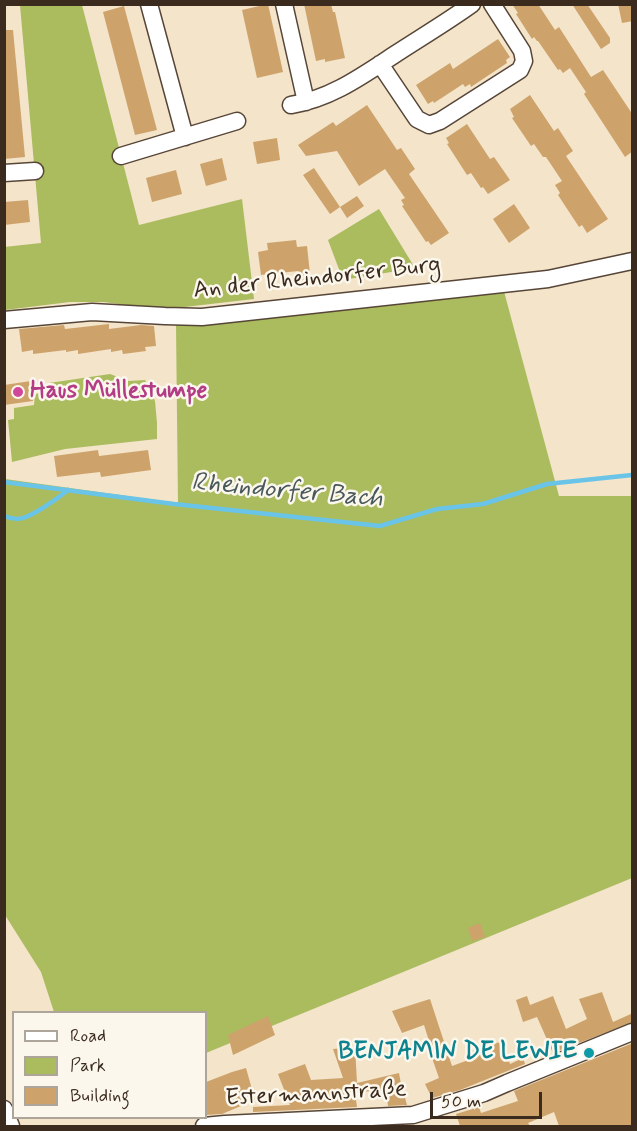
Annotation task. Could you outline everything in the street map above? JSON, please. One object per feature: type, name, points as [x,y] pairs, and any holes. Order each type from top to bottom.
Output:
[{"type":"street","points":[[149,4],[185,137]]},
{"type":"street","points":[[284,4],[299,104],[323,97],[354,81],[450,11],[472,4]]},
{"type":"street","points":[[380,64],[417,119],[429,124],[440,122],[520,69],[524,61],[522,51],[492,4]]},
{"type":"street","points":[[121,156],[237,121]]},
{"type":"street","points":[[4,173],[35,171]]},
{"type":"street","name":"An der Rheindorfer Burg","points":[[4,320],[92,312],[202,317],[549,279],[633,261]]},
{"type":"street","name":"Estermannstraße","points":[[204,1126],[416,1120],[633,1032]]},
{"type":"street","points":[[4,1109],[11,1126]]},
{"type":"green space","points":[[20,5],[82,5],[139,225],[242,199],[254,299],[176,308],[145,308],[104,302],[70,302],[5,310],[4,247],[41,243]]},
{"type":"green space","points":[[379,209],[415,268],[343,280],[328,240]]},
{"type":"green space","points":[[502,284],[559,496],[632,496],[632,878],[207,1053],[207,1011],[54,1011],[41,972],[5,915],[5,479],[178,503],[176,325]]},
{"type":"green space","points":[[110,374],[129,381],[145,380],[155,401],[157,439],[65,449],[12,462],[8,420],[14,419],[14,408],[34,405],[35,394],[47,392],[49,383]]},
{"type":"building","points":[[268,4],[283,72],[257,78],[242,10]]},
{"type":"building","points":[[304,4],[331,4],[335,12],[345,58],[325,62],[325,59],[316,61]]},
{"type":"building","points":[[512,4],[538,4],[555,30],[559,27],[591,77],[603,70],[633,115],[633,151],[625,157],[570,68],[563,73],[560,69],[558,70],[538,41],[534,37],[532,39]]},
{"type":"building","points":[[572,4],[587,4],[610,38],[610,43],[601,49]]},
{"type":"building","points":[[618,4],[631,4],[633,21],[622,23]]},
{"type":"building","points":[[124,6],[157,130],[135,135],[103,12]]},
{"type":"building","points":[[4,30],[13,30],[25,157],[4,159]]},
{"type":"building","points":[[498,39],[510,57],[506,60],[507,63],[471,87],[470,84],[465,87],[463,84],[434,103],[433,101],[428,104],[416,85],[450,63],[453,69]]},
{"type":"building","points":[[530,95],[554,131],[558,128],[573,151],[566,156],[608,219],[587,233],[582,225],[579,227],[558,195],[560,193],[555,185],[562,181],[546,157],[543,157],[534,144],[531,146],[512,118],[514,117],[510,109]]},
{"type":"building","points":[[367,105],[397,150],[401,148],[415,169],[409,174],[449,233],[431,245],[428,241],[426,242],[402,206],[404,205],[401,200],[405,198],[385,169],[359,186],[337,151],[306,156],[298,145],[333,122],[336,126]]},
{"type":"building","points":[[467,124],[490,159],[494,157],[510,180],[488,194],[471,173],[467,175],[447,144],[449,143],[446,138]]},
{"type":"building","points":[[277,138],[280,160],[257,164],[253,142]]},
{"type":"building","points":[[222,158],[227,180],[206,186],[200,164]]},
{"type":"building","points":[[314,168],[340,207],[330,214],[303,175]]},
{"type":"building","points":[[176,170],[182,194],[152,202],[146,178]]},
{"type":"building","points":[[357,196],[364,206],[347,218],[340,207]]},
{"type":"building","points":[[28,200],[30,222],[4,225],[4,202]]},
{"type":"building","points":[[514,204],[530,228],[509,243],[493,219]]},
{"type":"building","points":[[296,240],[297,247],[307,246],[311,283],[300,284],[298,271],[261,275],[258,252],[268,250],[267,243]]},
{"type":"building","points":[[109,324],[109,329],[141,325],[154,326],[156,346],[145,347],[146,351],[123,354],[122,350],[111,352],[111,349],[78,354],[78,350],[33,354],[33,350],[22,352],[19,329],[64,325],[65,329]]},
{"type":"building","name":"Haus Müllestumpe","points":[[31,381],[33,401],[4,405],[4,385]]},
{"type":"building","points":[[98,450],[99,456],[148,450],[151,470],[101,477],[100,472],[57,477],[54,456]]},
{"type":"building","points":[[480,923],[485,937],[472,941],[468,928]]},
{"type":"building","points":[[602,992],[613,1022],[633,1013],[633,1022],[553,1053],[537,1017],[523,1022],[516,1000],[527,996],[530,1005],[553,996],[566,1029],[587,1019],[579,999]]},
{"type":"building","points":[[430,999],[452,1066],[474,1058],[472,1051],[503,1041],[510,1064],[523,1058],[525,1064],[460,1090],[432,1098],[425,1084],[439,1078],[424,1025],[402,1033],[392,1011]]},
{"type":"building","points":[[268,1016],[275,1035],[233,1055],[228,1035]]},
{"type":"building","points":[[633,1043],[633,1126],[559,1126],[554,1112],[528,1123],[530,1126],[460,1126],[456,1114],[479,1107],[481,1113],[518,1101],[514,1091]]},
{"type":"building","points":[[355,1047],[357,1083],[399,1073],[407,1105],[388,1106],[386,1090],[379,1092],[378,1090],[355,1093],[357,1107],[253,1112],[253,1107],[290,1105],[278,1074],[305,1064],[311,1080],[343,1078],[333,1049]]},
{"type":"building","points":[[246,1068],[255,1100],[222,1114],[207,1115],[207,1082]]},
{"type":"waterway","name":"Rheindorfer Bach","points":[[4,482],[174,504],[380,526],[437,509],[483,504],[547,484],[632,475]]},
{"type":"waterway","points":[[4,516],[14,519],[23,518],[68,490]]},
{"type":"place","name":"Haus Müllestumpe","points":[[18,392]]},
{"type":"place","name":"BENJAMIN DE LEWIE","points":[[589,1053]]}]
